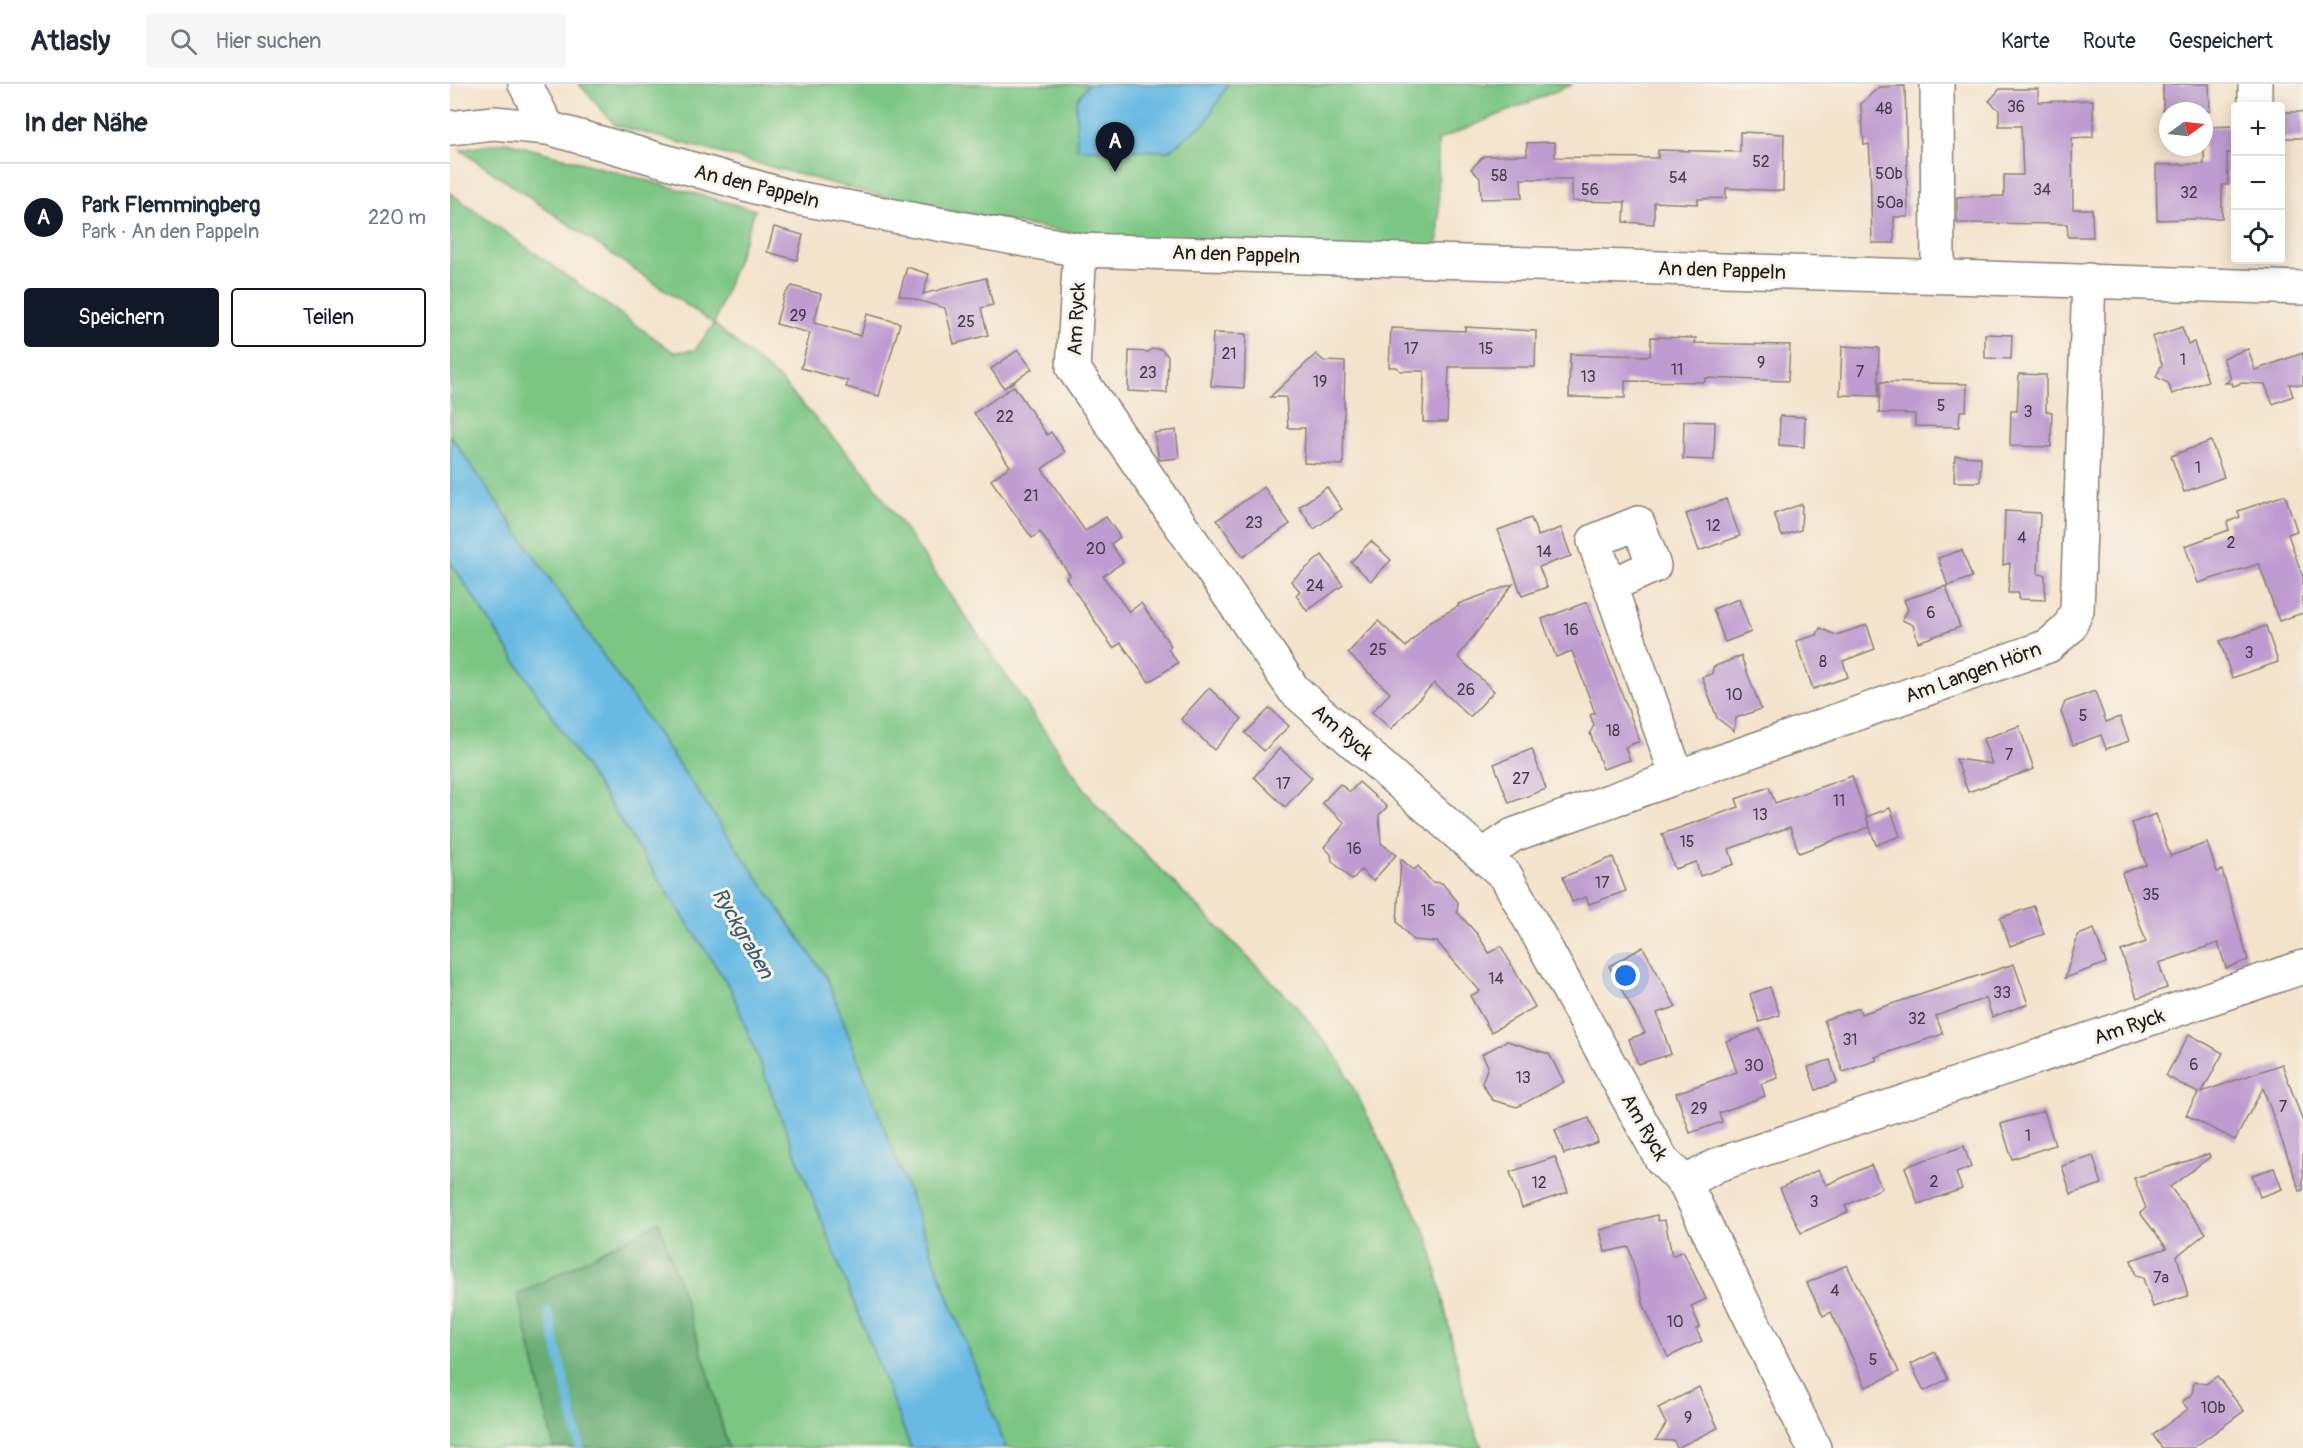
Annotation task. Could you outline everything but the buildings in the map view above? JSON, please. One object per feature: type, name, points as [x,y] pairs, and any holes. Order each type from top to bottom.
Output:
[{"type":"street","points":[[525,84],[548,128]]},
{"type":"street","points":[[1937,84],[1938,276]]},
{"type":"street","points":[[2255,84],[2255,102]]},
{"type":"street","name":"An den Pappeln","points":[[450,128],[493,123],[548,128],[790,197],[1080,250],[2089,280],[2259,273],[2303,288]]},
{"type":"street","name":"Am Ryck","points":[[1080,250],[1073,368],[1294,690],[1506,876],[1662,1160],[1685,1183],[1814,1448]]},
{"type":"street","name":"Am Langen Hörn","points":[[1484,855],[1513,835],[2048,646],[2069,628],[2077,610],[2089,280]]},
{"type":"street","points":[[1611,585],[1677,776]]},
{"type":"street","name":"Am Ryck","points":[[1685,1183],[1717,1165],[2303,967]]},
{"type":"green space","points":[[579,84],[1573,84],[1438,140],[1439,237],[1435,252],[1087,236],[913,205],[615,125]]},
{"type":"green space","points":[[506,142],[755,210],[714,324],[460,150]]},
{"type":"green space","points":[[450,193],[674,352],[695,350],[714,324],[780,380],[868,476],[1093,801],[1296,1006],[1340,1061],[1429,1239],[1468,1411],[1482,1448],[1006,1448],[827,978],[450,435]]},
{"type":"green space","points":[[450,561],[731,989],[911,1448],[728,1448],[708,1372],[658,1222],[518,1295],[554,1448],[450,1448]]},
{"type":"green space","points":[[659,1222],[708,1372],[728,1448],[554,1448],[518,1295]]},
{"type":"water","points":[[1088,84],[1228,84],[1206,122],[1168,151],[1077,149],[1076,101]]},
{"type":"water","name":"Ryckgraben","points":[[450,435],[827,978],[1006,1448],[911,1448],[731,989],[450,561]]},
{"type":"waterway","points":[[548,1310],[580,1448]]},
{"type":"place","name":"Park Flemmingberg","points":[[1115,172]]}]
